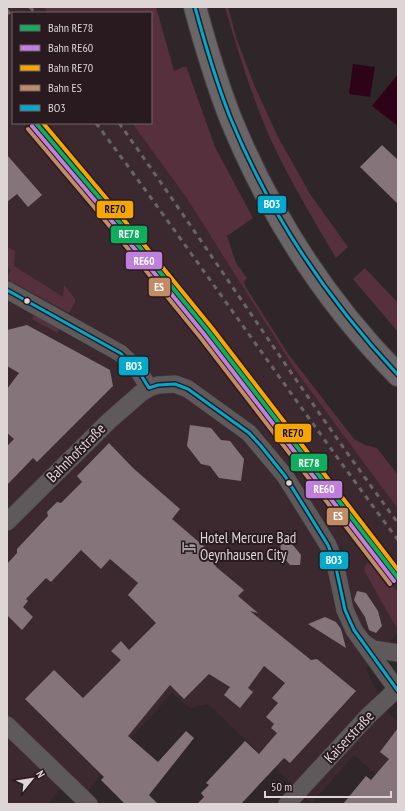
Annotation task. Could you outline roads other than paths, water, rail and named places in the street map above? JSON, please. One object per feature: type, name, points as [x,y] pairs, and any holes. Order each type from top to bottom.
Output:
[{"type":"main road","points":[[195,7],[230,116],[251,164],[275,211],[298,252],[332,301],[398,375]]},
{"type":"street","points":[[7,290],[120,352],[138,370],[149,388],[158,385],[175,384],[188,389],[249,433],[286,476],[328,545],[335,563],[345,610],[354,630],[397,690]]},
{"type":"street","name":"Bahnhofstraße","points":[[7,522],[109,421],[141,393],[149,388]]},
{"type":"street","points":[[360,640],[374,649],[398,653]]},
{"type":"street","name":"Kaiserstraße","points":[[288,804],[368,716],[397,690]]},
{"type":"street","points":[[7,725],[89,804]]},
{"type":"railway","points":[[30,7],[34,12]]},
{"type":"railway","points":[[7,10],[12,17]]},
{"type":"railway","points":[[97,124],[398,540]]},
{"type":"railway","points":[[120,124],[292,374],[398,523]]},
{"type":"rail line","name":"RE78","points":[[37,124],[208,331],[398,578]]},
{"type":"rail line","name":"RE70","points":[[44,124],[212,328],[398,570]]},
{"type":"rail line","name":"RE60","points":[[32,126],[204,334],[394,581]]},
{"type":"rail line","name":"ES","points":[[28,129],[200,337],[390,584]]},
{"type":"place","name":"Hotel Mercure Bad Oeynhausen City","points":[[189,547]]}]
